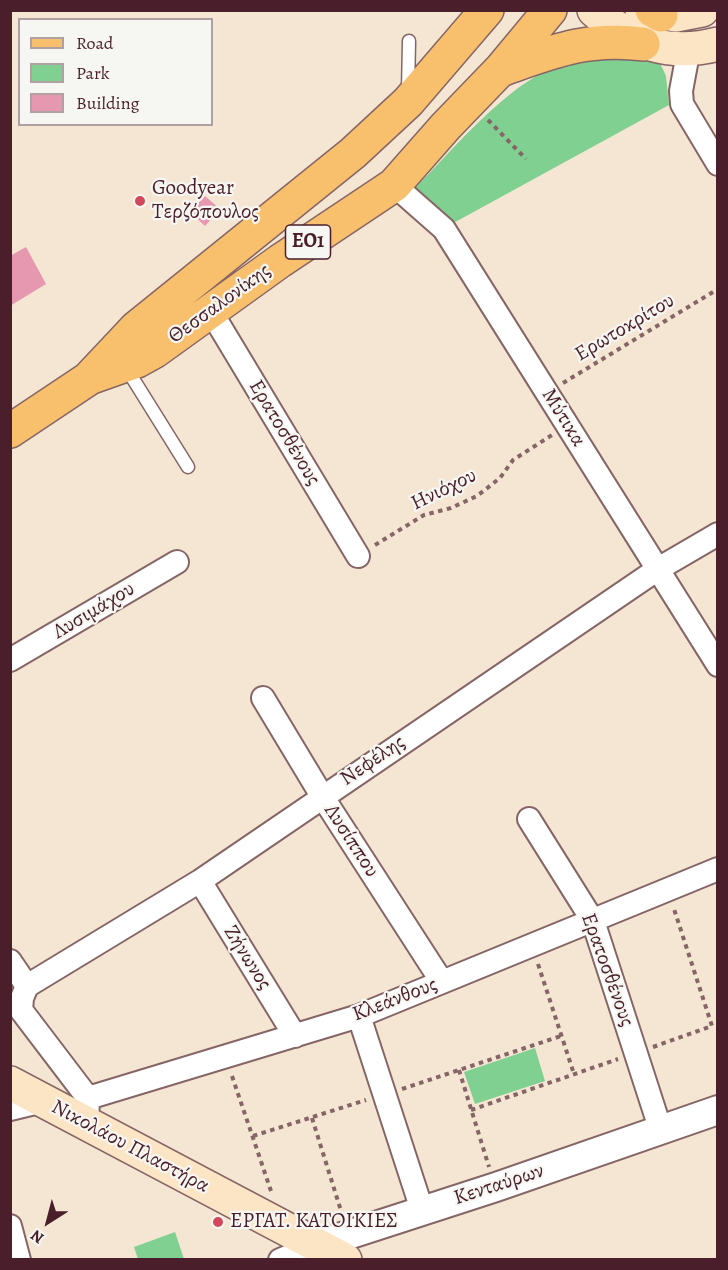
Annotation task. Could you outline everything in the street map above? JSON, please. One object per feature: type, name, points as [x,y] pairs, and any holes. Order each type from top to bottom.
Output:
[{"type":"main road","name":"ΕΟ1","points":[[408,102],[487,10]]},
{"type":"main road","name":"ΕΟ1","points":[[501,69],[550,10]]},
{"type":"main road","points":[[594,10],[621,31],[643,44]]},
{"type":"main road","points":[[651,12],[702,10]]},
{"type":"main road","points":[[501,69],[565,46],[590,42],[610,40],[643,44],[703,46]]},
{"type":"main road","name":"Θεσσαλονίκης","points":[[88,378],[125,366],[155,351],[210,310],[394,186],[446,126],[501,69]]},
{"type":"main road","name":"Θεσσαλονίκης","points":[[10,431],[88,378],[136,328],[353,153],[408,102]]},
{"type":"main road","name":"Νικολάου Πλαστήρα","points":[[10,1083],[43,1101],[88,1111],[261,1217],[332,1250]]},
{"type":"street","points":[[703,46],[681,91],[682,104],[717,164]]},
{"type":"street","name":"Μύτικα","points":[[394,186],[444,229],[717,664]]},
{"type":"street","name":"Ερατοσθένους","points":[[210,310],[358,556]]},
{"type":"street","name":"Νεφέλης","points":[[27,986],[200,880],[658,569],[717,534]]},
{"type":"street","name":"Λυσιμάχου","points":[[10,660],[177,562]]},
{"type":"street","name":"Λυσίππου","points":[[263,698],[322,796],[442,982]]},
{"type":"street","name":"Ερατοσθένους","points":[[529,819],[593,921],[661,1131]]},
{"type":"street","name":"Κλεάνθους","points":[[88,1111],[225,1056],[358,1016],[717,869]]},
{"type":"street","name":"Ζήνωνος","points":[[200,880],[295,1036]]},
{"type":"street","points":[[10,961],[27,986],[22,998],[21,1010],[88,1111]]},
{"type":"street","points":[[358,1016],[422,1210]]},
{"type":"street","points":[[10,1109],[43,1101]]},
{"type":"street","name":"Κενταύρων","points":[[280,1260],[332,1250],[422,1210],[496,1187],[717,1110]]},
{"type":"street","points":[[10,1226],[19,1260]]},
{"type":"lane","points":[[408,102],[409,41]]},
{"type":"lane","points":[[125,366],[188,467]]},
{"type":"path","points":[[470,102],[526,159]]},
{"type":"path","name":"Ερωτοκρίτου","points":[[548,393],[717,289]]},
{"type":"path","name":"Ηνιόχου","points":[[358,556],[424,515],[451,508],[477,496],[500,478],[513,460],[568,426]]},
{"type":"path","points":[[471,1110],[711,1026],[668,891]]},
{"type":"path","points":[[532,946],[573,1074]]},
{"type":"path","points":[[253,1136],[561,1036]]},
{"type":"path","points":[[225,1056],[273,1194],[261,1217]]},
{"type":"path","points":[[459,1070],[496,1187]]},
{"type":"path","points":[[312,1118],[332,1250]]},
{"type":"green space","points":[[621,56],[660,63],[666,76],[669,105],[448,226],[414,189],[488,114],[530,80],[575,59]]},
{"type":"green space","points":[[535,1048],[545,1081],[475,1104],[464,1072]]},
{"type":"green space","points":[[175,1232],[184,1259],[138,1259],[134,1247]]},
{"type":"building","points":[[205,196],[220,209],[205,226],[190,212]]},
{"type":"building","points":[[26,247],[46,284],[10,306],[10,256]]},
{"type":"place","name":"Goodyear Τερζόπουλος","points":[[140,201]]},
{"type":"place","name":"ΕΡΓΑΤ. ΚΑΤΟΙΚΙΕΣ","points":[[218,1222]]}]
